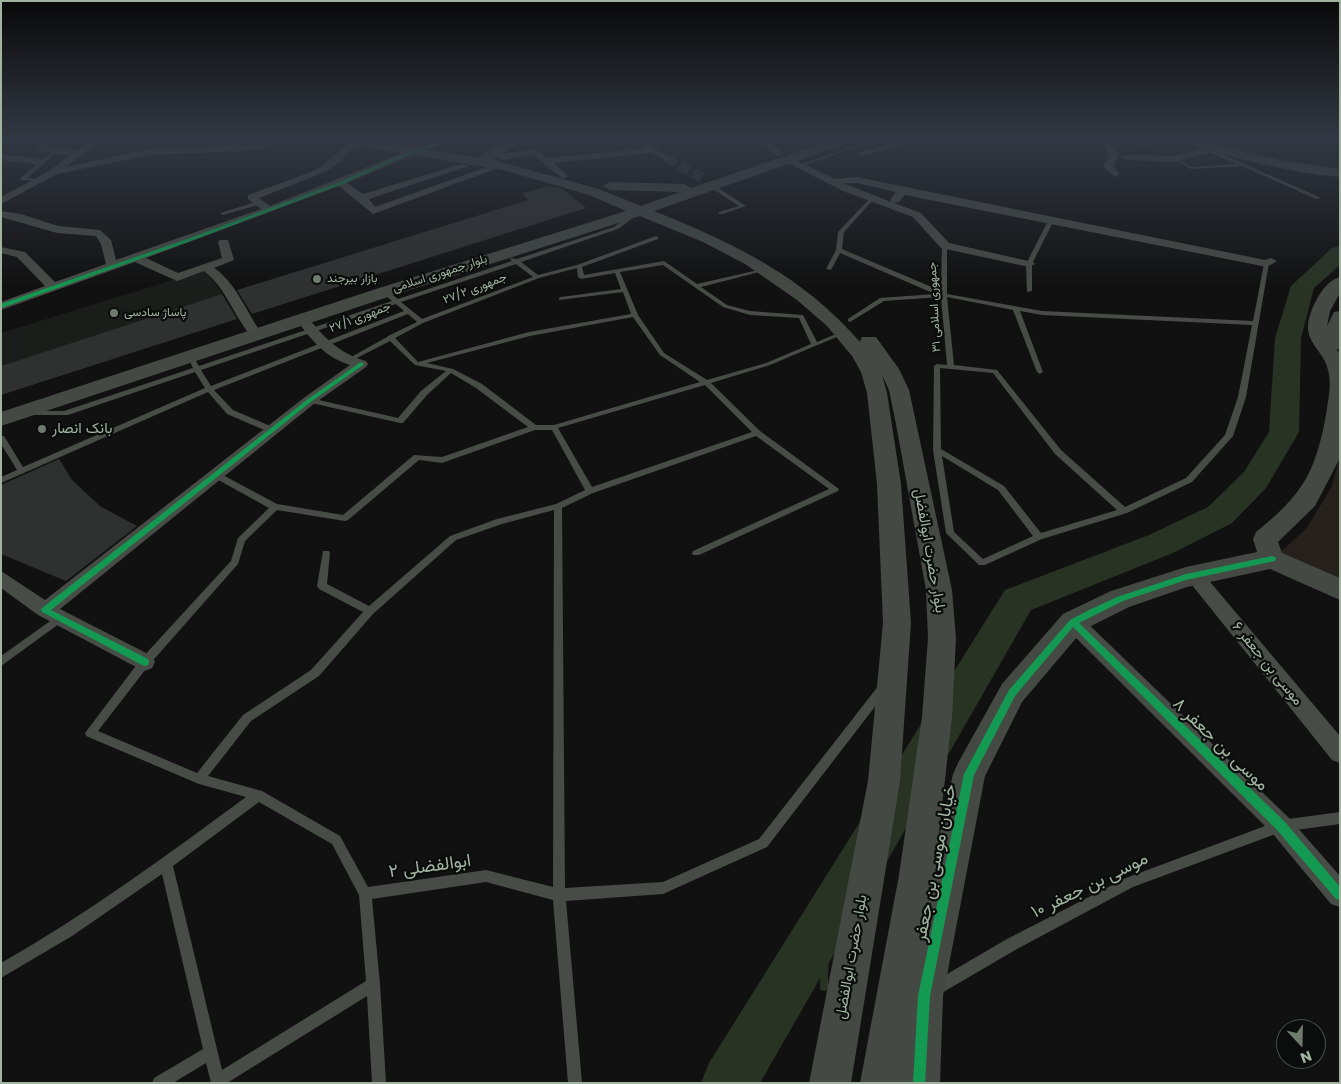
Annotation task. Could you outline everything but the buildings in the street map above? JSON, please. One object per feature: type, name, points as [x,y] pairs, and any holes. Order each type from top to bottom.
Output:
[{"type":"main road","points":[[557,189],[590,209],[642,207]]},
{"type":"main road","points":[[614,189],[642,207]]},
{"type":"main road","name":"بلوار جمهوری اسلامی","points":[[1,419],[194,363],[510,257],[642,207],[683,189]]},
{"type":"main road","name":"بلوار جمهوری اسلامی","points":[[1,409],[252,328],[590,209],[642,207],[703,189]]},
{"type":"main road","name":"بلوار حضرت ابوالفضل","points":[[642,207],[709,239],[765,270],[846,326],[866,336],[890,369],[899,390],[939,590],[942,638],[937,717],[917,875],[881,1083]]},
{"type":"main road","name":"بلوار حضرت ابوالفضل","points":[[642,207],[729,236],[759,252],[818,292],[846,326],[871,372],[877,393],[886,456],[894,547],[897,623],[884,781],[830,1083]]},
{"type":"main road","points":[[1340,282],[1331,294],[1315,327],[1317,335],[1337,364],[1339,373],[1339,403],[1335,450],[1301,509],[1265,539],[1272,559],[1340,590]]},
{"type":"main road","points":[[1340,316],[1334,331],[1340,344]]},
{"type":"main road","name":"خیابان موسی بن جعفر","points":[[919,1083],[924,996],[970,774],[1012,693],[1073,622],[1120,599],[1194,575],[1272,559]]},
{"type":"street","points":[[1,201],[24,189]]},
{"type":"street","points":[[264,207],[252,197],[274,189]]},
{"type":"street","points":[[1,306],[137,258],[264,207],[323,189]]},
{"type":"street","points":[[349,189],[362,198],[373,210],[424,189]]},
{"type":"street","points":[[362,198],[390,189]]},
{"type":"street","name":"جمهوری اسلامی ۳۱","points":[[850,189],[917,215],[945,246],[1029,264]]},
{"type":"street","points":[[893,189],[1269,263]]},
{"type":"street","points":[[890,205],[903,191]]},
{"type":"street","points":[[1,214],[13,214],[37,225],[65,231],[97,232],[106,239],[112,266]]},
{"type":"street","points":[[137,258],[177,277],[228,260],[224,242]]},
{"type":"street","points":[[1,250],[21,254],[53,287]]},
{"type":"street","points":[[205,267],[221,278],[239,311],[252,328]]},
{"type":"street","points":[[307,325],[322,344],[335,356],[354,362]]},
{"type":"street","points":[[52,614],[216,475],[310,400],[354,362]]},
{"type":"street","name":"موسی بن جعفر ۶","points":[[1194,575],[1340,753]]},
{"type":"street","points":[[1,578],[52,614],[145,662]]},
{"type":"street","name":"موسی بن جعفر ۸","points":[[1073,622],[1281,826],[1340,895]]},
{"type":"lane","points":[[716,189],[743,206],[722,213]]},
{"type":"lane","points":[[1297,189],[1318,198]]},
{"type":"lane","points":[[829,269],[839,250],[841,232],[872,198]]},
{"type":"lane","points":[[222,213],[264,207]]},
{"type":"lane","points":[[1029,291],[1029,264],[1051,220]]},
{"type":"lane","name":"جمهوری ۲۷/۲","points":[[421,322],[537,277],[579,266],[656,238]]},
{"type":"lane","name":"جمهوری اسلامی ۳۱","points":[[945,246],[944,295],[951,367]]},
{"type":"lane","points":[[839,250],[944,295],[1016,308],[1042,312],[1256,324]]},
{"type":"lane","points":[[510,257],[537,277]]},
{"type":"lane","points":[[1124,511],[1058,452],[995,371],[936,366],[937,450],[950,533],[982,563],[1039,537],[1124,511],[1189,480],[1229,436],[1242,397],[1269,263]]},
{"type":"lane","points":[[579,266],[581,277],[664,264],[725,306],[750,313],[801,316],[815,345]]},
{"type":"lane","points":[[696,286],[765,270]]},
{"type":"lane","points":[[617,271],[635,314],[662,354],[707,383],[757,433],[835,489],[696,553]]},
{"type":"lane","points":[[561,298],[625,290]]},
{"type":"lane","points":[[216,475],[275,507],[344,518],[417,457],[442,460],[534,428],[554,427],[707,383],[768,364],[815,345],[846,326],[882,299],[944,295]]},
{"type":"lane","points":[[354,362],[390,337],[421,322],[391,297]]},
{"type":"lane","points":[[1016,308],[1040,372]]},
{"type":"lane","name":"جمهوری ۲۷/۱","points":[[1,480],[209,389],[407,312]]},
{"type":"lane","points":[[417,364],[529,334],[635,314]]},
{"type":"lane","points":[[390,337],[417,364],[451,370],[479,386],[534,428]]},
{"type":"lane","points":[[194,363],[209,389],[230,412],[272,430]]},
{"type":"lane","points":[[310,400],[400,421],[424,393],[451,370]]},
{"type":"lane","points":[[554,427],[590,491]]},
{"type":"lane","points":[[198,779],[247,718],[315,673],[370,611],[452,538],[500,521],[558,506],[590,491],[757,433]]},
{"type":"lane","points":[[1,438],[22,470]]},
{"type":"lane","points":[[937,450],[1001,488],[1039,537]]},
{"type":"lane","points":[[558,506],[559,895],[575,1083]]},
{"type":"lane","points":[[275,507],[241,540],[235,562],[145,662],[90,733],[198,779],[258,796],[336,840],[364,894],[374,984],[379,1083]]},
{"type":"lane","points":[[326,554],[322,586],[370,611]]},
{"type":"lane","points":[[1,662],[52,614]]},
{"type":"lane","name":"ابوالفضلی ۲","points":[[364,894],[486,876],[559,895],[664,888],[763,843],[893,674]]},
{"type":"lane","points":[[1,971],[44,947],[166,864],[258,796]]},
{"type":"lane","name":"موسی بن جعفر ۱۰","points":[[924,996],[1012,944],[1130,882],[1281,826],[1340,818]]},
{"type":"lane","points":[[166,864],[218,1082],[374,984]]},
{"type":"lane","points":[[159,1083],[210,1053]]},
{"type":"shaded area","name":"پاساژ سادسی","points":[[205,270],[223,294],[1,366],[1,333]]},
{"type":"shaded area","points":[[1340,457],[1340,578],[1277,555],[1306,529],[1331,488]]},
{"type":"waterway","points":[[729,1083],[1018,600],[1161,544],[1220,515],[1255,480],[1284,432],[1288,338],[1303,286],[1340,253]]},
{"type":"waterway","points":[[824,987],[825,923]]},
{"type":"cycle path","points":[[1,306],[189,240],[326,189]]},
{"type":"cycle path","points":[[145,662],[45,610],[310,400],[361,364]]},
{"type":"cycle path","points":[[919,1083],[924,996],[969,774],[1012,693],[1073,622],[1092,612],[1120,599],[1186,577],[1272,559]]},
{"type":"cycle path","points":[[1073,622],[1281,826],[1340,895]]},
{"type":"place","name":"بازار بیرجند","points":[[317,279]]},
{"type":"place","name":"پاساژ سادسی","points":[[114,313]]},
{"type":"place","name":"بانک انصار","points":[[42,429]]}]
